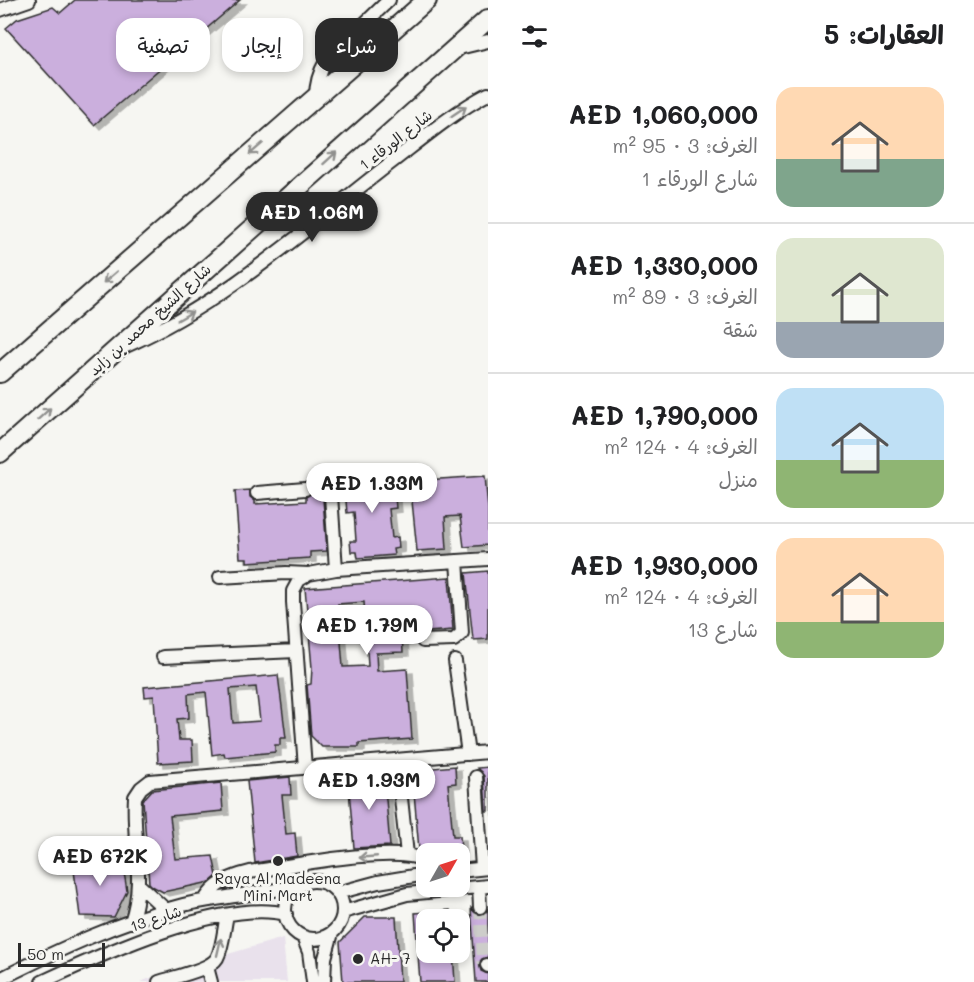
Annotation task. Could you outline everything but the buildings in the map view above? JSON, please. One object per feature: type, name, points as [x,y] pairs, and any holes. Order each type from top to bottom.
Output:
[{"type":"highway","points":[[0,373],[427,0]]},
{"type":"highway","name":"شارع الشيخ محمد بن زايد","points":[[0,453],[488,19]]},
{"type":"street","points":[[0,9],[29,0]]},
{"type":"street","points":[[316,97],[319,74],[326,61],[389,0]]},
{"type":"street","points":[[452,50],[488,41]]},
{"type":"street","name":"شارع الورقاء 1","points":[[114,351],[169,325],[221,294],[442,123],[488,94]]},
{"type":"street","points":[[322,488],[331,495],[336,570]]},
{"type":"street","points":[[257,493],[305,489]]},
{"type":"street","points":[[220,577],[309,574],[488,559]]},
{"type":"street","points":[[423,641],[454,640],[462,633],[457,561]]},
{"type":"street","points":[[305,768],[293,591],[299,580],[309,574]]},
{"type":"street","points":[[163,657],[296,651]]},
{"type":"street","points":[[455,661],[468,754]]},
{"type":"street","points":[[131,922],[139,885],[135,797],[150,781],[488,752]]},
{"type":"street","points":[[397,760],[407,855]]},
{"type":"street","points":[[470,869],[485,868],[476,777]]},
{"type":"street","points":[[204,901],[219,884],[232,877],[250,872],[369,856],[407,855],[416,857]]},
{"type":"street","points":[[337,893],[378,882],[416,876]]},
{"type":"street","points":[[307,882],[321,882],[337,893],[341,899],[343,912],[340,924],[332,933],[318,939],[303,937],[293,930],[285,914],[288,897],[301,885],[307,882]]},
{"type":"street","points":[[139,885],[166,910]]},
{"type":"street","name":"شارع 13","points":[[0,979],[66,948],[166,910],[204,901],[301,885]]},
{"type":"street","points":[[343,912],[406,894],[483,886],[480,907]]},
{"type":"street","name":"شارع 13","points":[[42,982],[126,945],[182,926],[256,910],[285,914]]},
{"type":"street","points":[[159,982],[207,967],[217,957],[227,915]]},
{"type":"street","points":[[324,982],[325,958],[332,933]]},
{"type":"street","points":[[303,937],[309,952],[313,982]]},
{"type":"street","points":[[207,967],[211,982]]},
{"type":"shaded area","points":[[283,938],[287,982],[140,982],[167,972]]},
{"type":"tunnel","points":[[480,907],[483,961],[487,965]]},
{"type":"place","name":"Raya Al Madeena Mini Mart","points":[[278,861]]},
{"type":"place","name":"AH- 7","points":[[358,959]]}]
